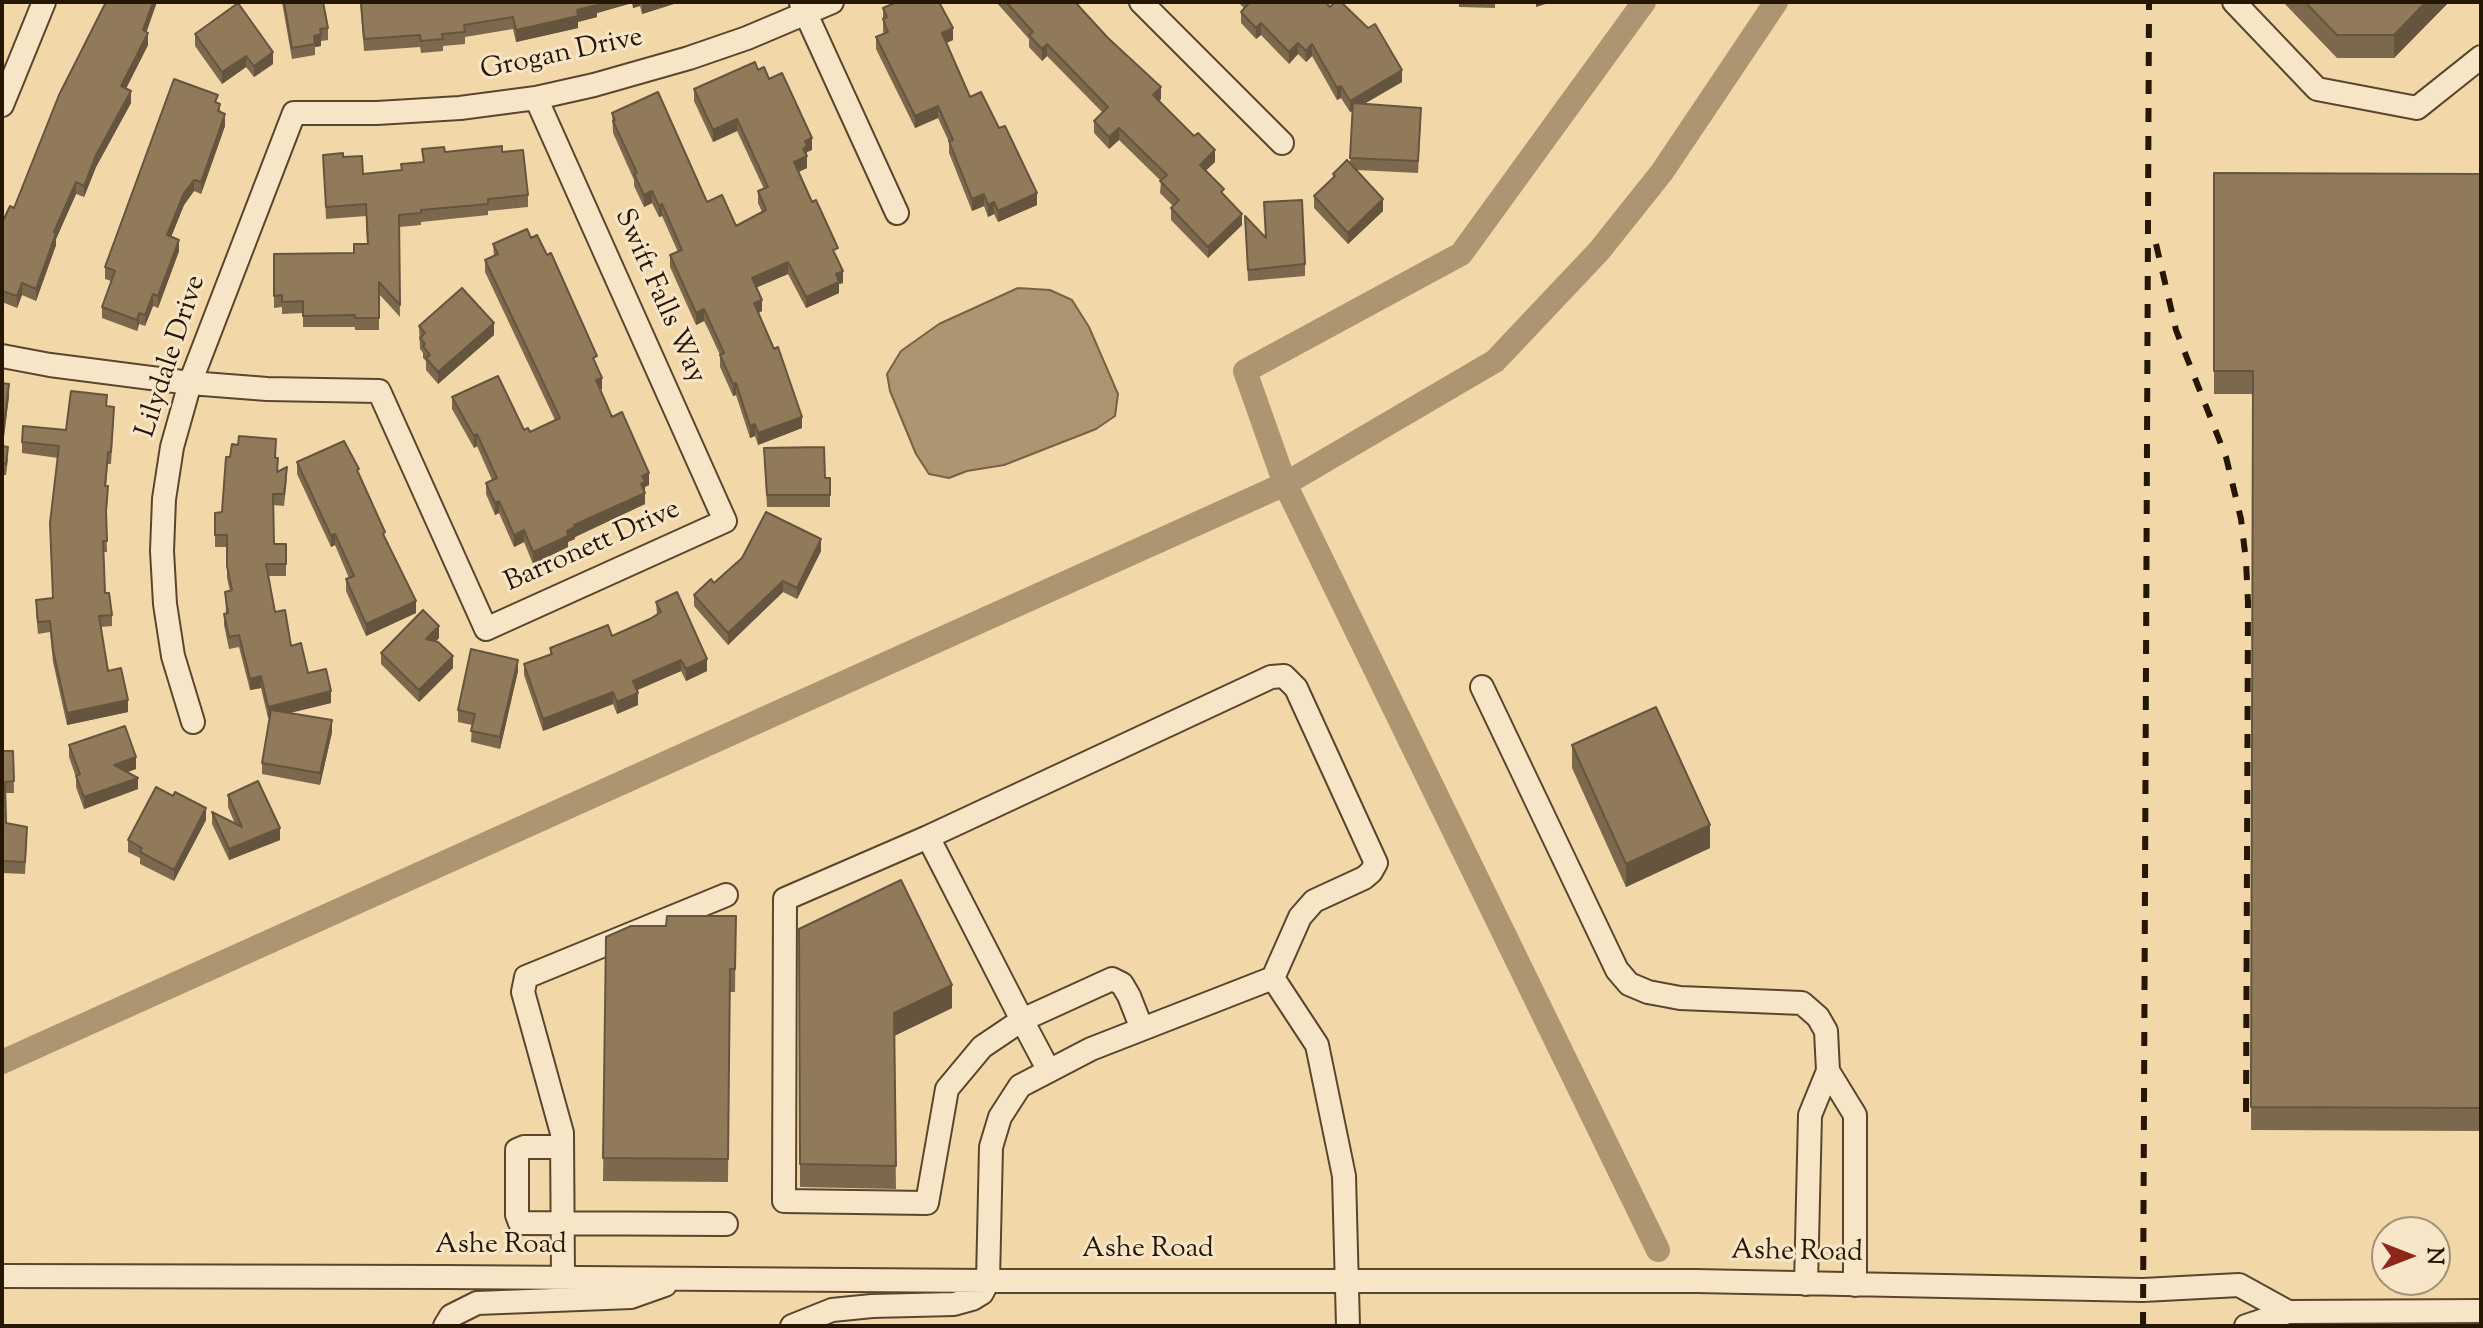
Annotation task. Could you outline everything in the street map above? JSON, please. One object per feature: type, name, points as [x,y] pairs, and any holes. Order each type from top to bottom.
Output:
[{"type":"street","points":[[2,105],[10,69],[44,2]]},
{"type":"street","name":"Grogan Drive","points":[[294,113],[460,108],[536,98],[689,58],[803,8],[832,2]]},
{"type":"street","points":[[1141,2],[1282,143]]},
{"type":"street","points":[[2234,2],[2317,89],[2417,108],[2481,57]]},
{"type":"street","points":[[803,8],[897,213]]},
{"type":"street","name":"Swift Falls Way","points":[[536,98],[725,521]]},
{"type":"street","name":"Lilydale Drive","points":[[193,722],[173,656],[165,604],[162,551],[164,499],[172,447],[190,383],[294,113]]},
{"type":"street","points":[[2,356],[190,383]]},
{"type":"street","name":"Barronett Drive","points":[[190,383],[267,389],[379,391],[486,629],[725,521]]},
{"type":"street","points":[[792,1326],[832,1310],[954,1304],[982,1293],[988,1281],[991,1147],[1000,1117],[1020,1086],[1091,1049],[1273,978],[1300,917],[1314,901],[1371,872],[1376,863],[1296,688],[1284,676],[1271,677],[928,837],[785,899],[784,1201],[927,1203],[947,1089],[982,1047],[1022,1020],[1112,979],[1122,984],[1142,1029]]},
{"type":"street","points":[[1482,687],[1617,970],[1629,984],[1648,992],[1680,998],[1802,1003],[1818,1017],[1826,1031],[1828,1071],[1810,1115],[1806,1284]]},
{"type":"street","points":[[928,837],[1049,1071]]},
{"type":"street","points":[[563,1278],[562,1133],[523,992],[526,977],[726,895]]},
{"type":"street","points":[[1273,978],[1317,1045],[1344,1176],[1348,1326]]},
{"type":"street","points":[[1828,1071],[1855,1115],[1855,1285]]},
{"type":"street","points":[[562,1147],[524,1147],[517,1150],[517,1215],[520,1223],[726,1224]]},
{"type":"street","name":"Ashe Road","points":[[2,1276],[1696,1281],[2143,1290],[2239,1285],[2288,1312]]},
{"type":"street","points":[[445,1326],[451,1316],[477,1303],[631,1297],[681,1279]]},
{"type":"street","name":"Ashe Road","points":[[2246,1326],[2288,1312],[2481,1311]]},
{"type":"shaded area","points":[[1018,288],[1050,290],[1072,300],[1089,327],[1118,394],[1115,416],[1096,429],[1004,465],[967,471],[949,478],[929,474],[916,454],[890,391],[887,374],[901,351],[939,324]]},
{"type":"building","points":[[106,2],[153,2],[143,30],[148,33],[121,86],[131,91],[96,155],[84,186],[76,182],[54,232],[36,289],[22,283],[17,296],[2,291],[2,223],[10,206],[14,208],[59,95]]},
{"type":"building","points":[[284,2],[323,2],[328,28],[320,29],[321,34],[314,36],[315,44],[292,48]]},
{"type":"building","points":[[361,2],[596,2],[597,5],[577,10],[578,16],[516,30],[513,17],[464,25],[465,32],[442,34],[443,39],[421,41],[420,35],[364,39]]},
{"type":"building","points":[[897,2],[939,2],[953,28],[942,33],[970,97],[981,92],[999,128],[1005,126],[1037,193],[998,211],[994,202],[988,205],[984,194],[972,199],[949,141],[953,140],[938,106],[915,116],[876,37],[888,32],[883,8]]},
{"type":"building","points":[[1006,2],[1075,2],[1108,38],[1161,87],[1153,95],[1194,136],[1198,133],[1215,150],[1200,165],[1224,189],[1221,192],[1242,214],[1208,247],[1171,208],[1179,200],[1160,181],[1167,175],[1119,128],[1109,137],[1094,121],[1108,107],[1047,44],[1042,49],[1029,35],[1033,32]]},
{"type":"building","points":[[1250,2],[1325,2],[1330,7],[1335,2],[1341,2],[1368,28],[1375,24],[1402,70],[1350,101],[1341,86],[1337,88],[1312,44],[1306,51],[1298,43],[1289,52],[1261,23],[1256,28],[1241,12]]},
{"type":"building","points":[[2305,2],[2426,2],[2394,35],[2337,35]]},
{"type":"building","points":[[238,3],[273,52],[254,66],[246,56],[222,72],[195,34]]},
{"type":"building","points":[[755,62],[758,70],[764,67],[769,79],[782,73],[812,138],[805,141],[807,146],[803,149],[807,156],[794,162],[838,248],[833,250],[843,271],[836,274],[839,282],[806,297],[788,262],[752,278],[762,300],[754,303],[774,349],[778,347],[802,417],[758,433],[755,424],[750,426],[736,383],[733,384],[720,355],[724,353],[704,309],[696,313],[670,255],[682,250],[662,204],[659,206],[652,191],[644,195],[612,113],[658,92],[707,202],[722,195],[736,226],[766,210],[758,191],[768,187],[737,119],[713,130],[694,89]]},
{"type":"building","points":[[174,79],[218,95],[215,102],[220,104],[218,111],[225,114],[201,182],[194,180],[184,193],[167,235],[179,240],[158,296],[153,294],[145,315],[139,313],[137,320],[102,307],[115,271],[105,267]]},
{"type":"building","points":[[1353,103],[1421,108],[1418,161],[1350,158]]},
{"type":"building","points":[[502,146],[502,152],[523,150],[528,195],[488,199],[488,204],[399,215],[400,305],[379,282],[379,318],[303,316],[303,301],[282,302],[282,295],[274,296],[274,254],[354,253],[354,244],[368,244],[366,204],[326,207],[323,155],[343,153],[343,157],[362,156],[363,174],[402,170],[401,164],[424,162],[422,149],[444,147],[445,152]]},
{"type":"building","points":[[1347,160],[1383,199],[1348,233],[1314,196]]},
{"type":"building","points":[[2214,173],[2481,174],[2481,1108],[2251,1107],[2253,371],[2214,371]]},
{"type":"building","points":[[1302,200],[1305,264],[1248,270],[1245,216],[1266,238],[1264,202]]},
{"type":"building","points":[[527,229],[531,238],[537,235],[547,255],[551,253],[597,356],[593,358],[602,378],[596,380],[612,417],[622,412],[649,473],[642,476],[645,493],[574,525],[567,531],[568,536],[533,552],[524,530],[514,535],[499,501],[495,503],[486,483],[497,478],[477,434],[474,436],[452,397],[498,376],[524,430],[528,428],[530,432],[560,418],[485,260],[498,254],[493,244]]},
{"type":"building","points":[[462,288],[494,323],[438,372],[426,358],[430,355],[423,346],[425,344],[420,338],[425,333],[419,326]]},
{"type":"building","points":[[2,383],[9,384],[2,439]]},
{"type":"building","points":[[71,391],[107,395],[106,406],[114,407],[105,486],[108,486],[107,541],[103,541],[105,593],[109,593],[112,615],[99,616],[108,671],[121,668],[128,700],[67,713],[50,621],[38,622],[36,600],[53,598],[50,523],[59,446],[22,442],[23,426],[66,430]]},
{"type":"building","points":[[239,436],[276,439],[277,472],[287,467],[284,494],[273,494],[274,544],[286,544],[286,564],[266,564],[275,612],[285,610],[291,646],[301,643],[308,673],[326,669],[331,691],[268,707],[261,676],[250,679],[239,635],[229,637],[224,614],[228,613],[225,592],[232,590],[227,566],[227,535],[215,535],[215,513],[222,512],[226,457],[230,457],[232,444],[238,445]]},
{"type":"building","points":[[344,441],[359,469],[385,532],[383,534],[416,601],[366,624],[346,579],[354,576],[335,534],[331,536],[297,462]]},
{"type":"building","points":[[2,446],[8,447],[6,464],[2,463]]},
{"type":"building","points":[[824,447],[825,478],[830,478],[830,495],[767,495],[764,448]]},
{"type":"building","points":[[766,512],[821,539],[797,588],[783,581],[728,633],[694,595],[711,579],[714,583],[742,558]]},
{"type":"building","points":[[677,592],[707,659],[686,669],[681,660],[633,681],[638,693],[617,702],[613,692],[543,719],[524,664],[552,654],[550,648],[608,625],[612,636],[650,619],[661,612],[656,602]]},
{"type":"building","points":[[423,610],[439,626],[426,639],[438,642],[453,656],[419,690],[381,653]]},
{"type":"building","points":[[471,649],[518,660],[500,737],[471,731],[475,714],[458,710]]},
{"type":"building","points":[[1656,707],[1710,825],[1626,864],[1572,745]]},
{"type":"building","points":[[271,710],[332,720],[320,773],[262,763]]},
{"type":"building","points":[[125,726],[136,757],[114,765],[138,778],[84,797],[76,776],[80,774],[69,745]]},
{"type":"building","points":[[2,751],[13,751],[14,781],[5,782],[6,823],[27,827],[25,862],[2,861]]},
{"type":"building","points":[[258,781],[280,828],[229,849],[212,812],[242,827],[228,795]]},
{"type":"building","points":[[156,787],[173,796],[175,792],[206,808],[174,870],[140,852],[142,848],[128,840]]},
{"type":"building","points":[[901,880],[952,985],[894,1013],[896,1166],[800,1164],[799,929]]},
{"type":"building","points":[[667,916],[736,916],[735,969],[730,969],[728,1159],[603,1158],[606,937],[631,926],[666,926]]},
{"type":"waterway","points":[[1644,2],[1461,254],[1245,371],[1285,484],[1658,1250]]},
{"type":"waterway","points":[[2,1062],[1285,484],[1495,361],[1599,251],[1662,172],[1776,2]]},
{"type":"railway","points":[[2143,1326],[2149,2]]},
{"type":"railway","points":[[2156,244],[2176,330],[2226,457],[2241,519],[2246,561],[2246,1119]]}]
